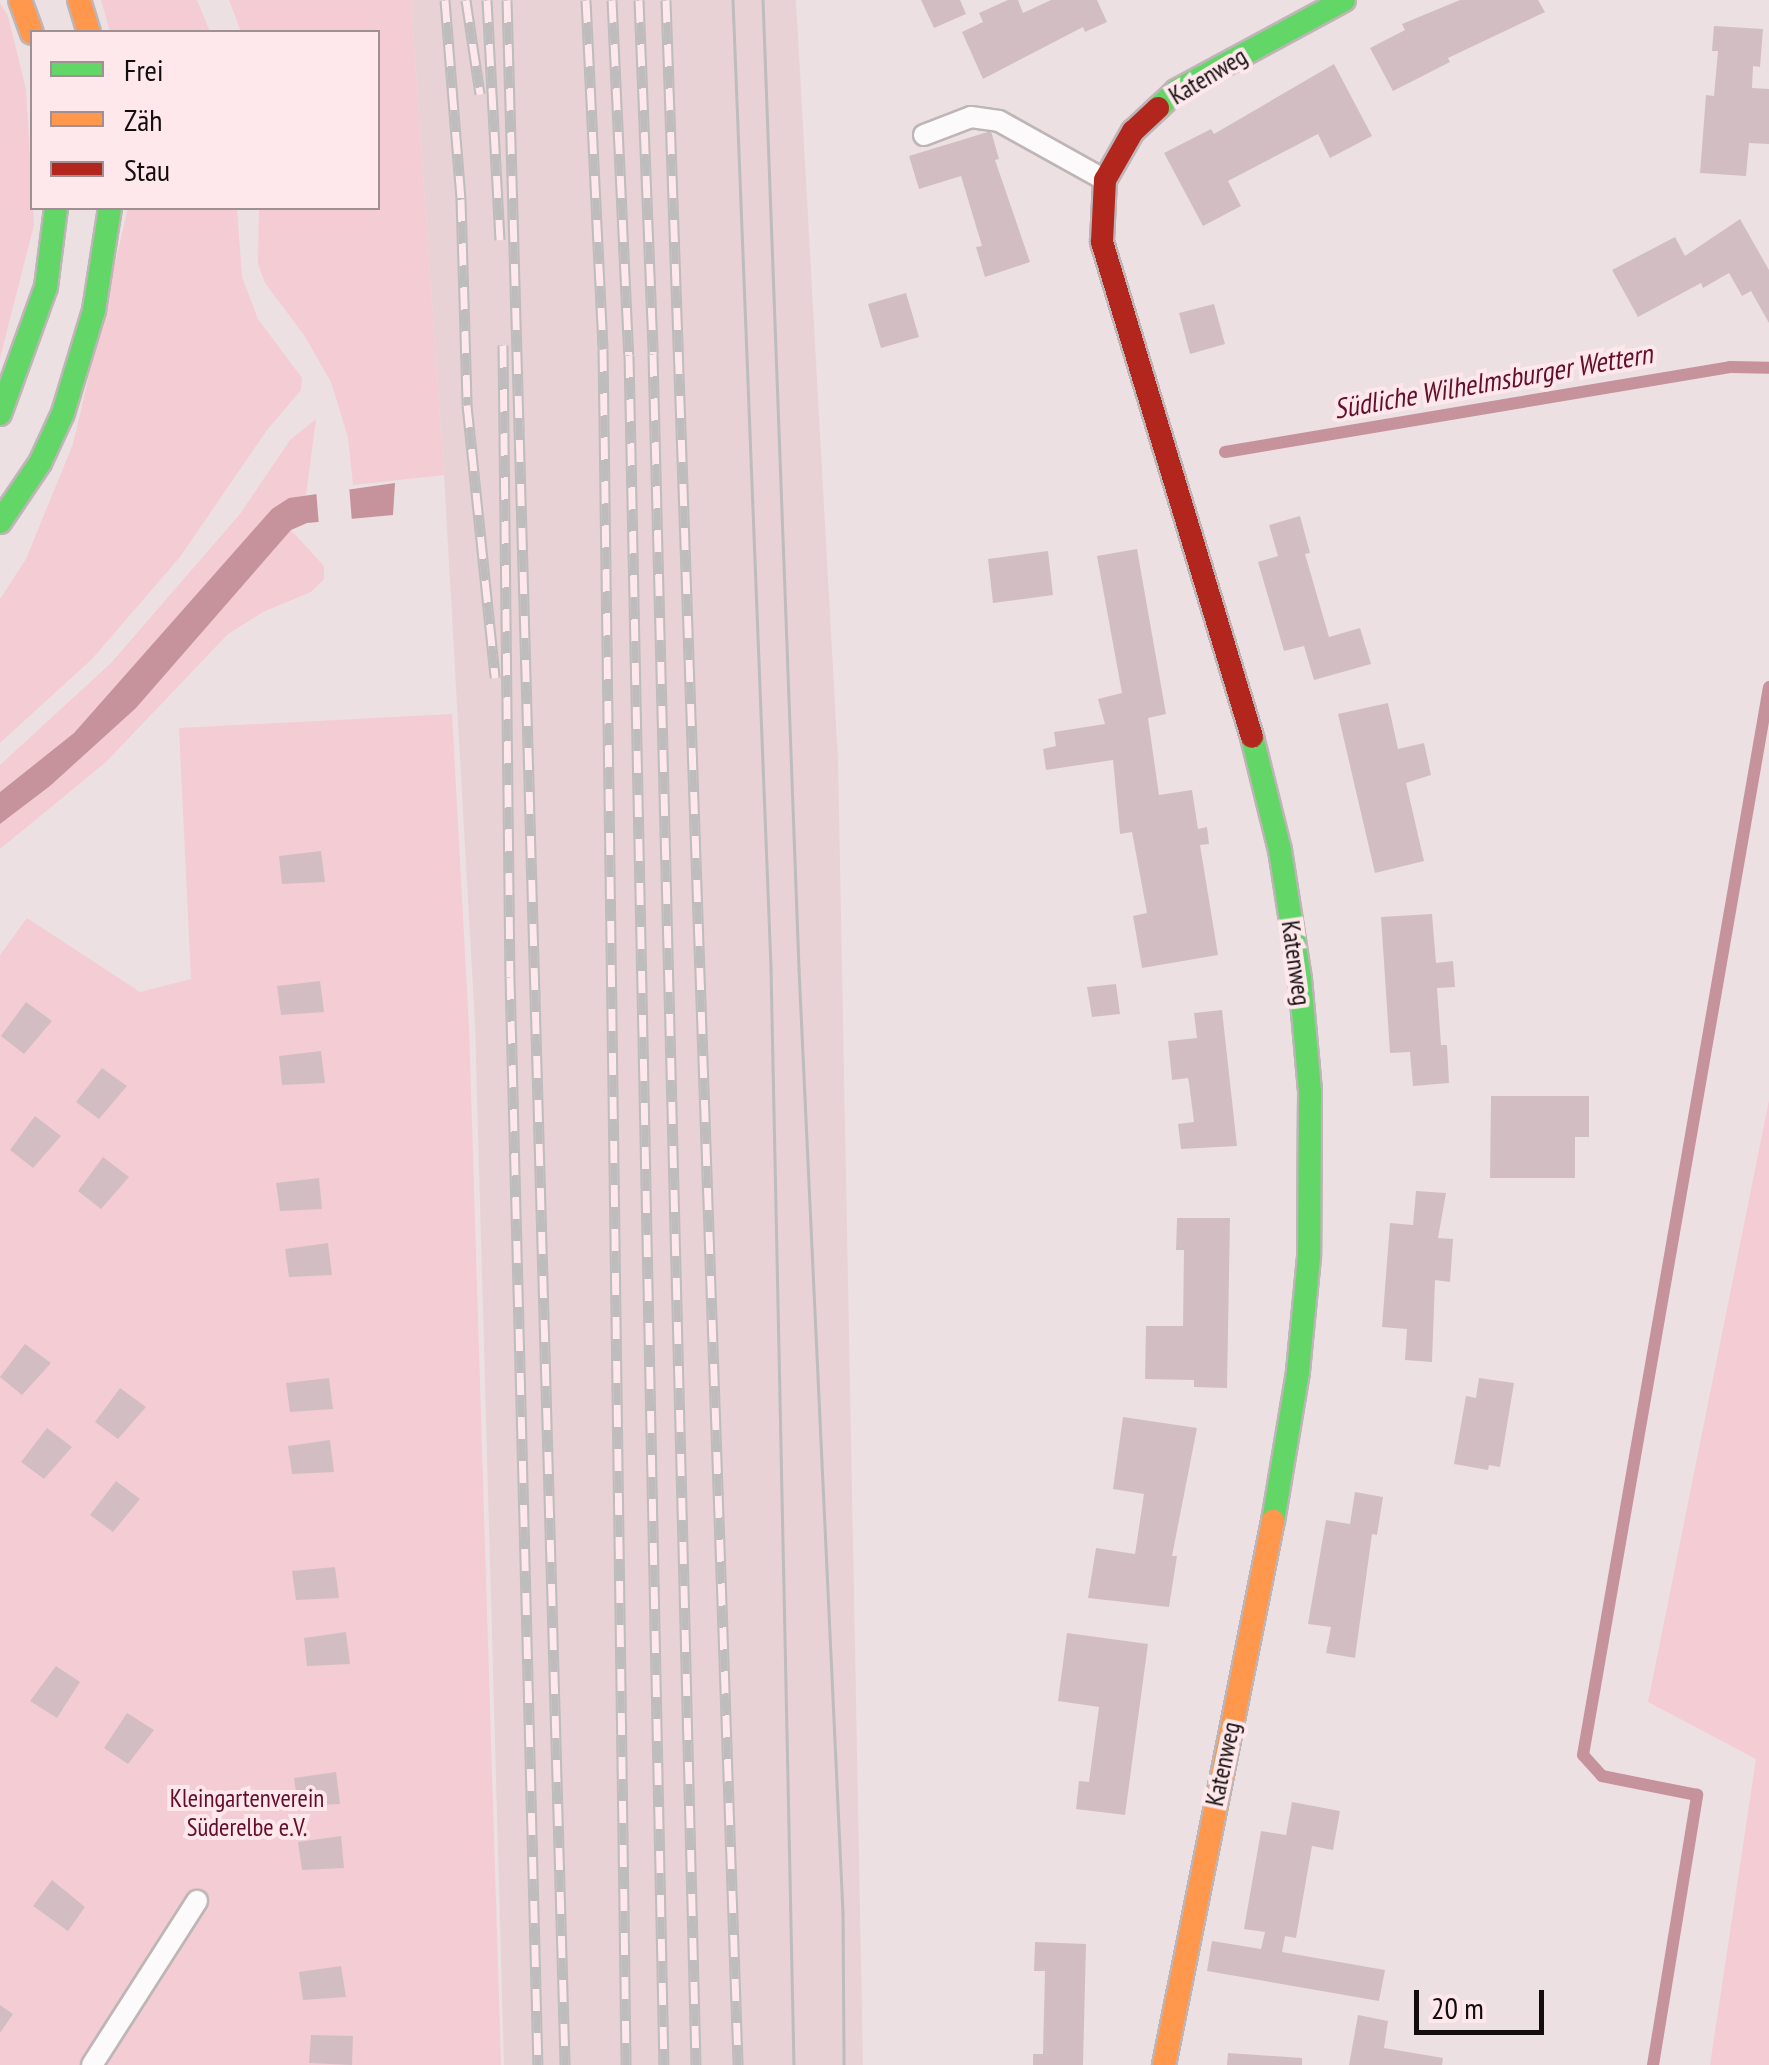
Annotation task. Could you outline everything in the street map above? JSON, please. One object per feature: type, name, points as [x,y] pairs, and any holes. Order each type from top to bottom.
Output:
[{"type":"main road","points":[[20,0],[31,30]]},
{"type":"main road","points":[[78,0],[89,30]]},
{"type":"main road","name":"Katenweg","points":[[1164,2065],[1280,1488],[1298,1372],[1310,1257],[1310,1090],[1300,979],[1267,795],[1102,242],[1104,180],[1133,131],[1176,91],[1344,0]]},
{"type":"main road","points":[[0,414],[46,288],[56,210]]},
{"type":"main road","points":[[0,522],[40,463],[63,413],[94,310],[110,210]]},
{"type":"lane","points":[[924,135],[971,117],[999,121],[1104,180]]},
{"type":"lane","points":[[92,2065],[197,1901]]},
{"type":"shaded area","points":[[411,0],[796,0],[838,759],[863,2065],[504,2065],[475,1024],[444,475]]},
{"type":"shaded area","points":[[395,483],[393,515],[307,523],[291,530],[136,708],[50,786],[0,824],[0,792],[74,733],[272,509],[289,498]]},
{"type":"green space","points":[[101,0],[197,0],[209,30],[109,30]]},
{"type":"green space","points":[[229,0],[411,0],[444,475],[353,485],[348,437],[331,382],[304,335],[265,283],[258,264],[259,210],[380,210],[380,30],[240,30]]},
{"type":"green space","points":[[0,3],[8,16],[26,89],[30,210],[33,210],[34,225],[0,358]]},
{"type":"green space","points":[[128,210],[237,210],[242,277],[258,319],[302,378],[301,390],[267,430],[180,557],[92,659],[0,743],[0,599],[26,559],[73,444]]},
{"type":"green space","points":[[316,419],[306,495],[272,509],[74,733],[0,792],[0,765],[111,663],[240,514],[290,440]]},
{"type":"green space","points":[[291,530],[324,566],[324,579],[311,592],[263,612],[228,634],[106,762],[0,849],[0,824],[50,786],[136,708]]},
{"type":"green space","name":"Kleingartenverein Süderelbe e.V.","points":[[452,714],[469,1027],[501,2065],[0,2065],[0,955],[27,918],[140,992],[191,979],[179,728]]},
{"type":"green space","points":[[1769,1100],[1769,2065],[1710,2065],[1756,1759],[1648,1702]]},
{"type":"pier","points":[[349,485],[352,522],[319,526],[316,489]]},
{"type":"building","points":[[921,0],[960,0],[966,14],[934,28]]},
{"type":"building","points":[[1008,0],[1018,0],[1023,13],[1051,0],[1097,0],[1107,22],[1085,32],[1083,27],[983,79],[962,32],[983,22],[979,13]]},
{"type":"building","points":[[1460,0],[1538,0],[1545,12],[1448,58],[1450,62],[1393,91],[1370,48],[1405,30],[1402,24]]},
{"type":"building","points":[[1714,26],[1763,29],[1760,67],[1753,66],[1752,88],[1769,89],[1769,144],[1749,143],[1746,176],[1700,173],[1706,95],[1714,96],[1718,51],[1712,51]]},
{"type":"building","points":[[1334,64],[1372,136],[1330,158],[1318,134],[1228,181],[1241,206],[1203,226],[1164,153],[1211,129],[1214,134]]},
{"type":"building","points":[[991,131],[999,159],[995,160],[1030,262],[985,277],[976,247],[982,246],[961,176],[919,189],[909,156]]},
{"type":"building","points":[[1740,219],[1769,270],[1769,323],[1751,291],[1742,296],[1729,273],[1703,288],[1701,283],[1638,317],[1612,270],[1675,237],[1685,256]]},
{"type":"building","points":[[906,293],[919,337],[881,348],[868,304]]},
{"type":"building","points":[[1214,304],[1225,344],[1190,354],[1179,313]]},
{"type":"building","points":[[1300,516],[1310,553],[1305,554],[1329,637],[1360,628],[1371,664],[1314,680],[1304,646],[1284,651],[1258,562],[1278,556],[1269,525]]},
{"type":"building","points":[[1137,549],[1166,714],[1148,718],[1159,795],[1192,790],[1198,829],[1207,827],[1209,844],[1200,845],[1218,955],[1142,968],[1133,916],[1147,913],[1132,832],[1120,834],[1113,760],[1046,770],[1043,749],[1056,746],[1054,732],[1105,724],[1098,699],[1122,693],[1097,556]]},
{"type":"building","points":[[1048,551],[1053,595],[993,603],[988,559]]},
{"type":"building","points":[[1388,703],[1398,749],[1424,743],[1431,775],[1406,783],[1424,861],[1375,873],[1338,714]]},
{"type":"building","points":[[321,851],[325,882],[282,884],[279,856]]},
{"type":"building","points":[[1432,914],[1436,963],[1453,961],[1455,987],[1437,988],[1441,1045],[1447,1045],[1449,1083],[1413,1086],[1410,1052],[1390,1053],[1381,917]]},
{"type":"building","points":[[320,981],[324,1012],[281,1015],[277,986]]},
{"type":"building","points":[[1116,984],[1120,1014],[1092,1017],[1087,987]]},
{"type":"building","points":[[26,1002],[52,1021],[24,1054],[1,1036]]},
{"type":"building","points":[[1222,1010],[1237,1146],[1181,1149],[1178,1124],[1194,1122],[1188,1078],[1172,1080],[1168,1041],[1197,1038],[1194,1013]]},
{"type":"building","points":[[321,1051],[325,1083],[282,1085],[279,1056]]},
{"type":"building","points":[[102,1068],[127,1086],[99,1119],[76,1102]]},
{"type":"building","points":[[1491,1096],[1589,1096],[1589,1137],[1575,1137],[1575,1178],[1490,1178]]},
{"type":"building","points":[[35,1116],[61,1136],[33,1168],[10,1150]]},
{"type":"building","points":[[103,1157],[129,1177],[101,1209],[78,1191]]},
{"type":"building","points":[[319,1178],[322,1209],[280,1211],[276,1183]]},
{"type":"building","points":[[1416,1191],[1446,1193],[1438,1238],[1453,1239],[1450,1282],[1435,1280],[1432,1362],[1405,1360],[1407,1329],[1382,1327],[1390,1223],[1413,1225]]},
{"type":"building","points":[[1177,1218],[1230,1218],[1227,1388],[1194,1387],[1194,1380],[1145,1379],[1146,1326],[1183,1326],[1184,1250],[1176,1250]]},
{"type":"building","points":[[328,1243],[332,1275],[289,1277],[285,1249]]},
{"type":"building","points":[[25,1344],[51,1363],[22,1395],[0,1377]]},
{"type":"building","points":[[329,1378],[333,1409],[290,1412],[286,1383]]},
{"type":"building","points":[[1479,1378],[1514,1383],[1500,1467],[1489,1465],[1488,1470],[1454,1464],[1466,1396],[1476,1398]]},
{"type":"building","points":[[120,1388],[146,1407],[118,1439],[95,1422]]},
{"type":"building","points":[[1123,1417],[1197,1428],[1172,1556],[1177,1556],[1169,1607],[1088,1598],[1096,1548],[1135,1554],[1144,1494],[1113,1489]]},
{"type":"building","points":[[47,1428],[72,1447],[44,1479],[21,1462]]},
{"type":"building","points":[[330,1440],[334,1472],[292,1474],[288,1446]]},
{"type":"building","points":[[116,1481],[140,1499],[113,1532],[90,1515]]},
{"type":"building","points":[[1355,1492],[1383,1497],[1377,1535],[1372,1534],[1355,1658],[1326,1653],[1331,1627],[1308,1624],[1326,1520],[1350,1524]]},
{"type":"building","points":[[335,1567],[339,1598],[296,1600],[292,1571]]},
{"type":"building","points":[[346,1632],[350,1664],[307,1666],[304,1638]]},
{"type":"building","points":[[1067,1633],[1148,1644],[1125,1815],[1076,1809],[1079,1781],[1089,1782],[1099,1707],[1058,1701]]},
{"type":"building","points":[[56,1666],[80,1682],[57,1718],[30,1701]]},
{"type":"building","points":[[127,1713],[154,1730],[128,1764],[104,1748]]},
{"type":"building","points":[[336,1772],[340,1804],[298,1806],[294,1778]]},
{"type":"building","points":[[1292,1802],[1340,1811],[1333,1850],[1312,1846],[1296,1938],[1285,1936],[1282,1952],[1385,1970],[1379,2001],[1207,1971],[1212,1941],[1261,1949],[1265,1932],[1244,1929],[1261,1831],[1286,1835]]},
{"type":"building","points":[[341,1836],[344,1868],[302,1870],[298,1842]]},
{"type":"building","points":[[52,1880],[85,1907],[68,1931],[33,1906]]},
{"type":"building","points":[[1035,1942],[1086,1944],[1083,2065],[1033,2065],[1033,2054],[1043,2054],[1045,1971],[1034,1971]]},
{"type":"building","points":[[341,1966],[346,1997],[303,2000],[299,1972]]},
{"type":"building","points":[[0,2005],[13,2014],[0,2033]]},
{"type":"building","points":[[1358,2015],[1388,2021],[1384,2048],[1443,2058],[1442,2065],[1349,2065]]},
{"type":"building","points":[[311,2035],[353,2036],[352,2065],[309,2063]]},
{"type":"building","points":[[1228,2053],[1302,2058],[1302,2065],[1227,2065]]},
{"type":"waterway","name":"Südliche Wilhelmsburger Wettern","points":[[1225,452],[1730,367],[1769,368]]},
{"type":"waterway","points":[[1653,2065],[1697,1795],[1602,1776],[1583,1755],[1769,687]]},
{"type":"tram line","points":[[733,0],[771,969],[794,2065]]},
{"type":"tram line","points":[[763,0],[799,969],[843,1912],[844,2065]]},
{"type":"railway","points":[[445,0],[461,199],[467,405],[495,678]]},
{"type":"railway","points":[[466,0],[480,94]]},
{"type":"railway","points":[[487,0],[500,240]]},
{"type":"railway","points":[[507,0],[565,2065]]},
{"type":"railway","points":[[586,0],[603,349],[626,2065]]},
{"type":"railway","points":[[612,0],[629,355],[664,2065]]},
{"type":"railway","points":[[639,0],[653,354],[696,2065]]},
{"type":"railway","points":[[666,0],[738,2065]]},
{"type":"railway","points":[[503,345],[510,977],[538,2065]]},
{"type":"traffic: fast","points":[[1158,108],[1176,91],[1344,0]]},
{"type":"traffic: fast","points":[[0,414],[46,287],[56,210]]},
{"type":"traffic: fast","points":[[0,522],[40,463],[63,413],[94,310],[110,210]]},
{"type":"traffic: fast","points":[[1252,737],[1280,850],[1300,979],[1310,1091],[1309,1257],[1298,1372],[1273,1521]]},
{"type":"traffic: slow","points":[[20,0],[31,30]]},
{"type":"traffic: slow","points":[[79,0],[88,30]]},
{"type":"traffic: slow","points":[[1164,2065],[1273,1521]]},
{"type":"traffic: jam","points":[[1158,108],[1133,131],[1105,180],[1102,242],[1252,737]]}]
